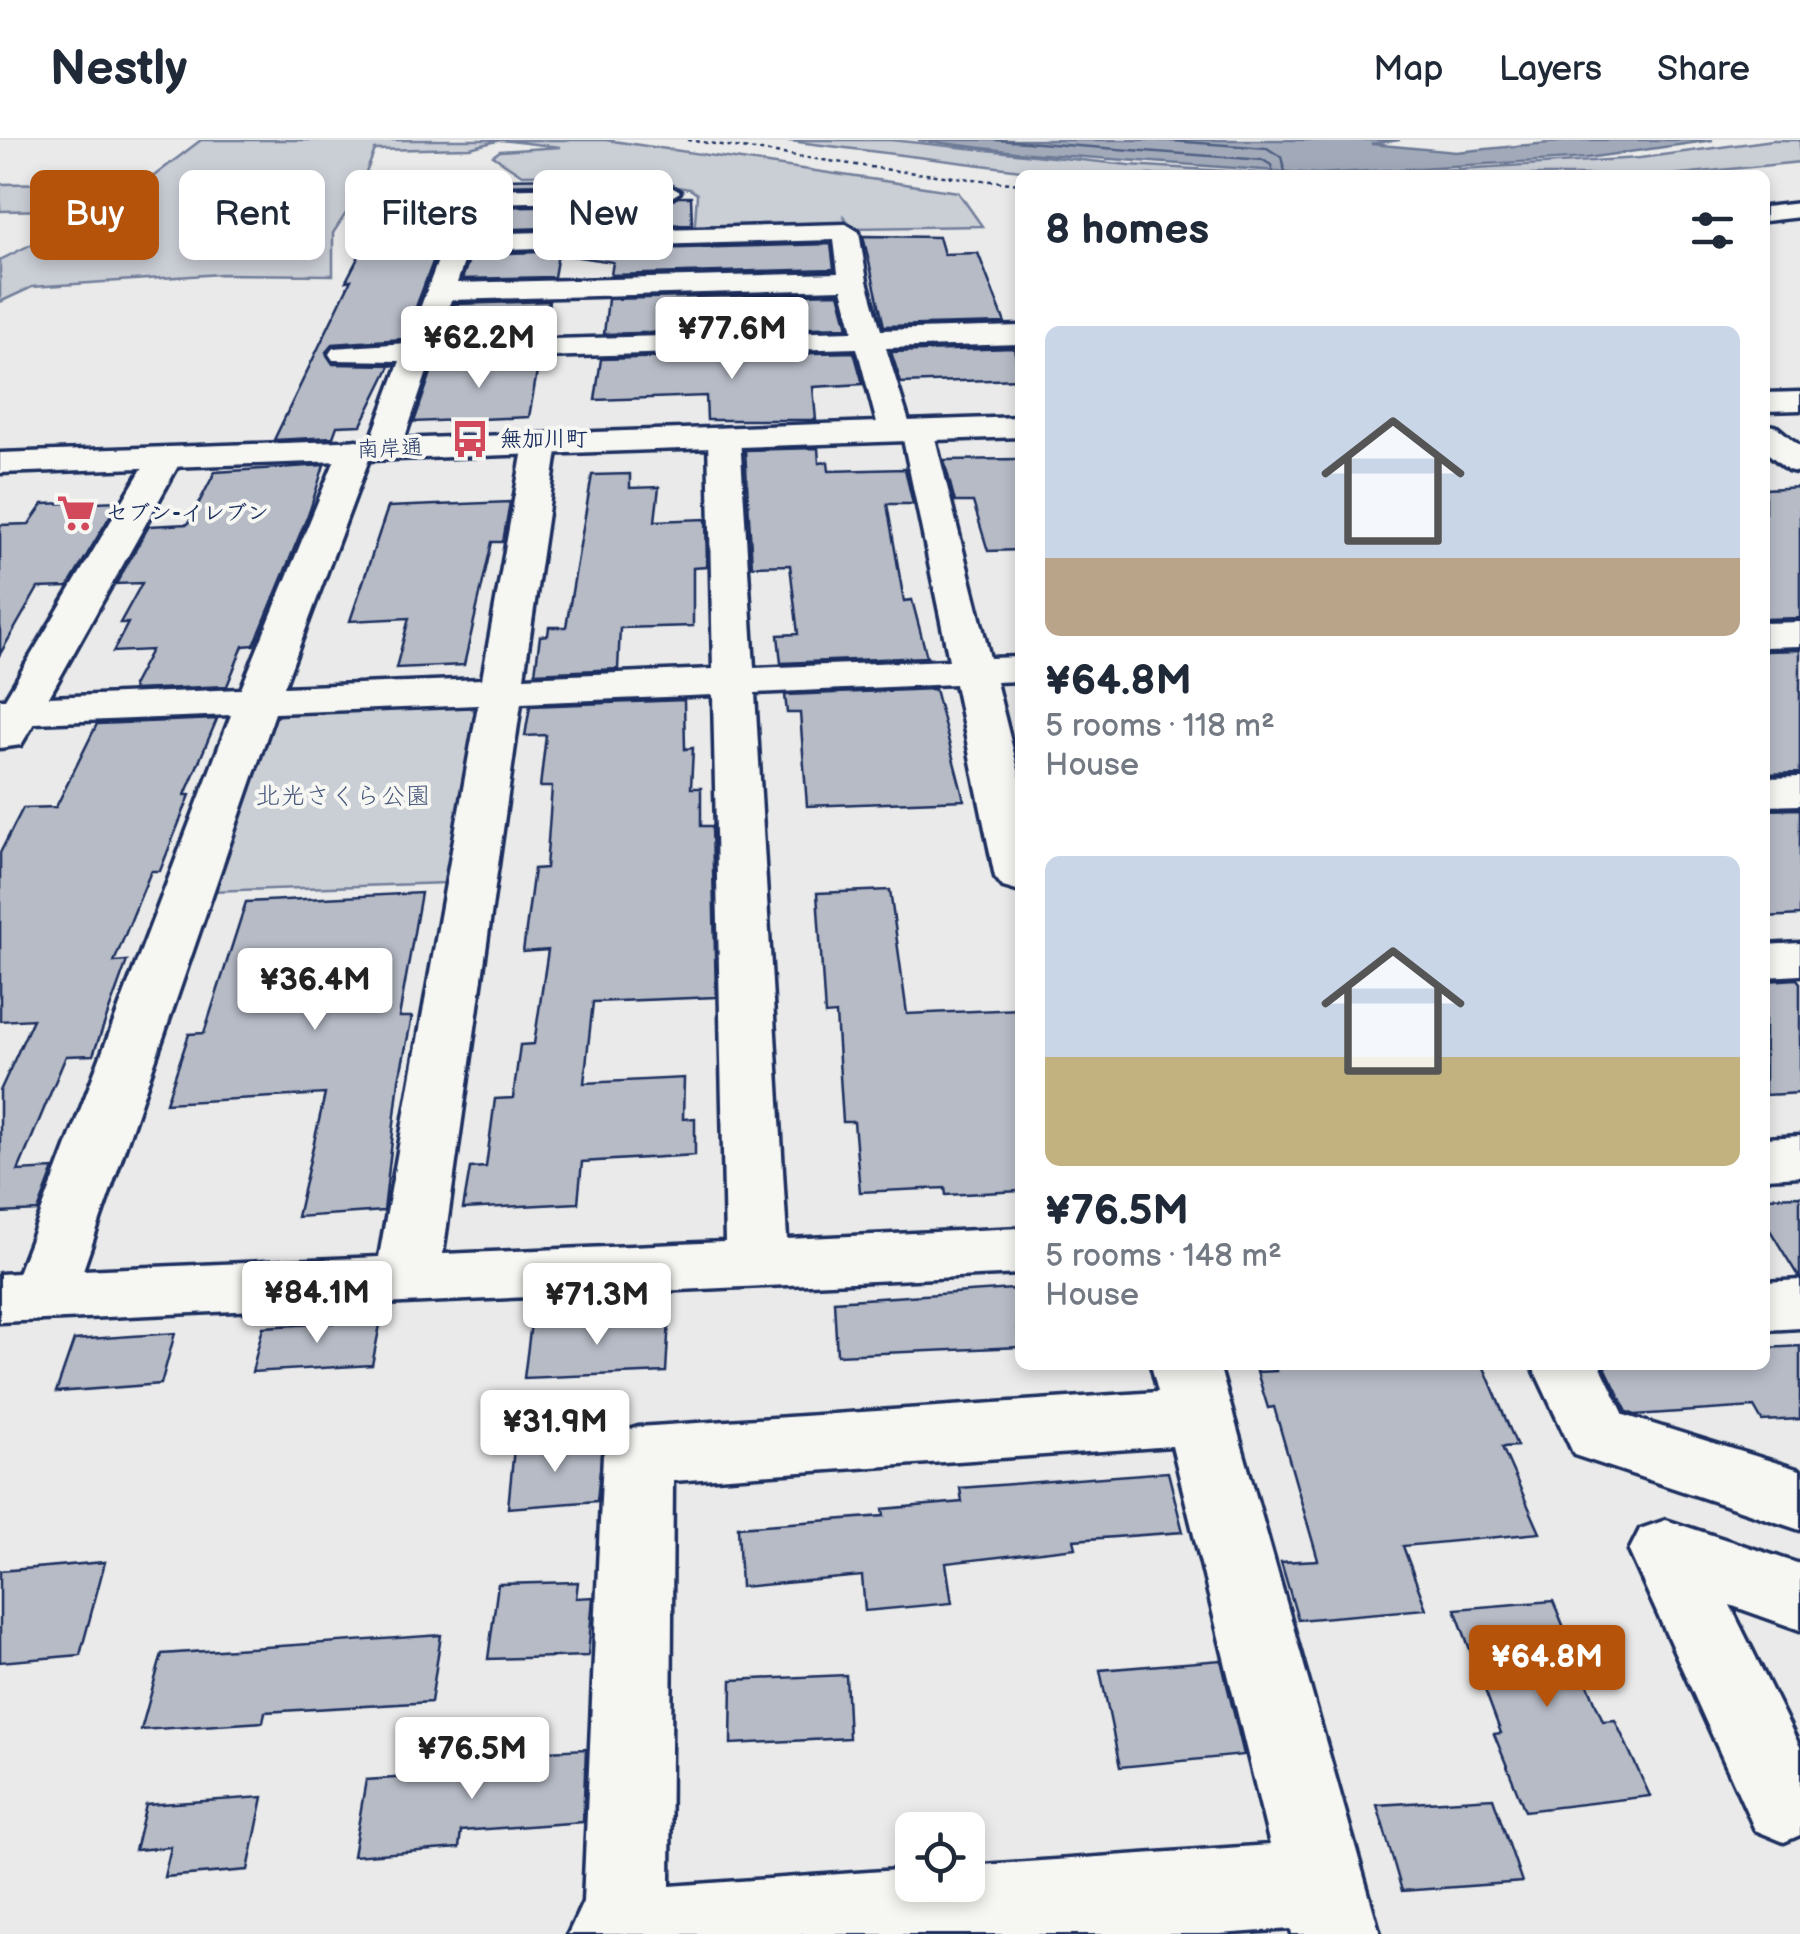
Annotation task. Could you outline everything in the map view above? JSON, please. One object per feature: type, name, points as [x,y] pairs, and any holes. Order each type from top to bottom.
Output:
[{"type":"street","points":[[1770,213],[1800,210]]},
{"type":"street","points":[[513,241],[846,232],[853,282],[868,339],[906,430],[972,671],[1015,856]]},
{"type":"street","points":[[452,260],[418,352],[257,703],[21,1297],[1015,1250]]},
{"type":"street","points":[[442,292],[853,282]]},
{"type":"street","points":[[344,354],[1015,335]]},
{"type":"street","points":[[1770,402],[1800,401]]},
{"type":"street","name":"南岸通","points":[[0,463],[1015,427]]},
{"type":"street","points":[[724,438],[757,1261]]},
{"type":"street","points":[[1770,438],[1800,463]]},
{"type":"street","points":[[407,1280],[541,444]]},
{"type":"street","points":[[7,723],[166,457]]},
{"type":"street","points":[[1770,477],[1800,476]]},
{"type":"street","points":[[1770,635],[1800,634]]},
{"type":"street","points":[[7,723],[257,703],[1015,669]]},
{"type":"street","points":[[1770,792],[1800,791]]},
{"type":"street","points":[[1770,961],[1800,959]]},
{"type":"street","points":[[1770,1158],[1800,1156]]},
{"type":"street","points":[[1770,1306],[1800,1304]]},
{"type":"street","points":[[1568,1370],[1599,1434],[1800,1500]]},
{"type":"street","points":[[1192,1391],[1329,1909],[619,1933],[638,1454],[1192,1391]]},
{"type":"street","points":[[1784,1802],[1666,1551],[1800,1597]]},
{"type":"path","points":[[688,140],[897,171],[1015,183]]},
{"type":"green space","points":[[201,140],[501,140],[470,148],[375,150],[367,170],[345,170],[345,215],[333,233],[333,275],[220,274],[32,287],[0,302],[0,260],[30,245],[30,260],[159,260],[159,172]]},
{"type":"green space","points":[[501,140],[606,140],[958,192],[982,226],[854,228],[844,217],[846,232],[694,236],[697,194],[673,187],[673,170],[533,170],[533,175],[522,175],[493,156],[500,151],[560,147]]},
{"type":"green space","points":[[782,140],[891,140],[1210,170],[1020,170]]},
{"type":"green space","points":[[1773,140],[1800,140],[1800,162],[1721,170],[1442,170],[1640,158]]},
{"type":"green space","points":[[0,184],[30,184],[30,210],[0,211]]},
{"type":"green space","name":"北光さくら公園","points":[[461,702],[475,711],[446,883],[211,891],[272,718],[295,709]]},
{"type":"water","points":[[918,140],[1400,140],[1371,144],[1456,152],[1579,140],[1713,140],[1587,158],[1385,170],[1263,170],[1015,152]]},
{"type":"building","points":[[513,179],[533,179],[533,184],[513,185]]},
{"type":"building","points":[[691,197],[692,224],[673,225],[673,200]]},
{"type":"building","points":[[513,206],[533,206],[533,228],[513,229]]},
{"type":"building","points":[[863,236],[939,237],[944,254],[978,253],[1005,323],[884,326]]},
{"type":"building","points":[[831,244],[834,269],[611,275],[613,262],[599,260],[673,260],[673,248]]},
{"type":"building","points":[[533,252],[533,260],[557,260],[554,277],[462,279],[469,260],[513,260],[513,253]]},
{"type":"building","points":[[357,260],[434,260],[404,339],[333,344],[326,352],[333,364],[395,365],[390,366],[361,425],[337,426],[333,437],[274,440],[351,280],[346,281]]},
{"type":"building","points":[[839,293],[848,327],[604,334],[608,299]]},
{"type":"building","points":[[549,301],[543,335],[442,338],[454,304]]},
{"type":"building","points":[[1014,348],[1015,379],[901,383],[891,352]]},
{"type":"building","points":[[854,352],[863,384],[813,387],[816,420],[707,420],[706,396],[595,400],[601,359]]},
{"type":"building","points":[[539,361],[529,417],[414,422],[434,364]]},
{"type":"building","points":[[818,448],[819,463],[828,462],[829,471],[905,469],[913,504],[887,504],[904,601],[912,600],[927,657],[781,663],[778,635],[798,634],[790,565],[752,566],[745,450]]},
{"type":"building","points":[[1015,459],[1015,550],[988,551],[973,502],[955,502],[944,460]]},
{"type":"building","points":[[324,465],[310,510],[254,645],[243,646],[227,686],[134,690],[132,686],[151,650],[113,652],[128,623],[120,623],[142,583],[116,584],[149,526],[188,524],[215,472]]},
{"type":"building","points":[[630,474],[630,488],[659,487],[655,521],[706,519],[707,567],[693,568],[693,626],[620,628],[618,669],[535,673],[540,636],[548,635],[549,627],[566,627],[592,475]]},
{"type":"building","points":[[1800,487],[1800,618],[1770,619],[1770,489]]},
{"type":"building","points":[[119,501],[68,587],[38,588],[0,654],[0,525],[29,524],[43,504]]},
{"type":"building","points":[[510,502],[503,542],[492,542],[464,665],[396,668],[409,618],[350,621],[388,507]]},
{"type":"building","points":[[1800,650],[1800,773],[1770,774],[1770,651]]},
{"type":"building","points":[[935,689],[964,800],[807,806],[800,713],[787,713],[785,695]]},
{"type":"building","points":[[684,700],[685,749],[693,748],[691,788],[701,788],[701,826],[712,826],[716,997],[593,1002],[584,1083],[684,1078],[683,1119],[695,1118],[695,1155],[582,1162],[578,1203],[463,1209],[470,1168],[486,1167],[495,1099],[513,1098],[520,1045],[534,1044],[548,950],[523,952],[534,869],[546,868],[552,787],[540,787],[546,735],[525,736],[530,706]]},
{"type":"building","points":[[217,719],[185,795],[190,795],[160,871],[151,871],[114,962],[127,961],[93,1055],[66,1056],[18,1171],[54,1169],[38,1211],[0,1213],[0,1091],[33,1019],[0,1021],[0,853],[23,808],[56,807],[97,724]]},
{"type":"building","points":[[1800,809],[1800,915],[1770,917],[1770,810]]},
{"type":"building","points":[[890,890],[907,1014],[1015,1009],[1015,1191],[946,1195],[945,1188],[860,1192],[854,1122],[843,1122],[836,1014],[825,1015],[817,893]]},
{"type":"building","points":[[421,893],[399,1017],[412,1017],[399,1080],[384,1211],[297,1217],[325,1094],[166,1103],[189,1034],[204,1033],[246,902]]},
{"type":"building","points":[[1797,979],[1800,983],[1800,1093],[1770,1095],[1770,981]]},
{"type":"building","points":[[1800,1196],[1800,1276],[1770,1230],[1770,1197]]},
{"type":"building","points":[[1013,1289],[1015,1347],[837,1355],[834,1301]]},
{"type":"building","points":[[669,1318],[666,1372],[524,1378],[531,1323]]},
{"type":"building","points":[[381,1320],[372,1365],[252,1372],[263,1327]]},
{"type":"building","points":[[175,1333],[161,1384],[56,1392],[74,1340]]},
{"type":"building","points":[[1800,1346],[1800,1419],[1762,1421],[1754,1407],[1635,1415],[1627,1412],[1606,1370],[1770,1370],[1770,1348]]},
{"type":"building","points":[[1485,1370],[1517,1446],[1502,1447],[1540,1533],[1403,1546],[1426,1609],[1298,1620],[1281,1562],[1318,1560],[1274,1407],[1268,1408],[1257,1372]]},
{"type":"building","points":[[603,1442],[597,1501],[508,1508],[514,1448]]},
{"type":"building","points":[[1168,1472],[1183,1532],[1074,1540],[1076,1548],[946,1563],[952,1603],[865,1611],[862,1576],[741,1587],[738,1527],[884,1516],[883,1509],[962,1502],[960,1488]]},
{"type":"building","points":[[105,1562],[80,1655],[0,1662],[0,1571]]},
{"type":"building","points":[[578,1582],[576,1598],[593,1597],[588,1656],[488,1659],[498,1584]]},
{"type":"building","points":[[1553,1601],[1603,1721],[1615,1720],[1650,1796],[1525,1811],[1494,1734],[1501,1733],[1455,1609]]},
{"type":"building","points":[[441,1635],[431,1702],[265,1712],[263,1722],[141,1730],[162,1654]]},
{"type":"building","points":[[1221,1660],[1244,1755],[1120,1767],[1100,1670]]},
{"type":"building","points":[[846,1675],[849,1738],[731,1744],[732,1680]]},
{"type":"building","points":[[586,1749],[583,1822],[461,1831],[459,1848],[353,1856],[366,1780],[483,1772],[485,1754]]},
{"type":"building","points":[[263,1797],[248,1870],[164,1877],[171,1847],[135,1850],[146,1805]]},
{"type":"building","points":[[1493,1798],[1522,1882],[1402,1891],[1377,1805]]},
{"type":"place","name":"無加川町","points":[[470,439]]},
{"type":"place","name":"セブン-イレブン","points":[[76,513]]}]
